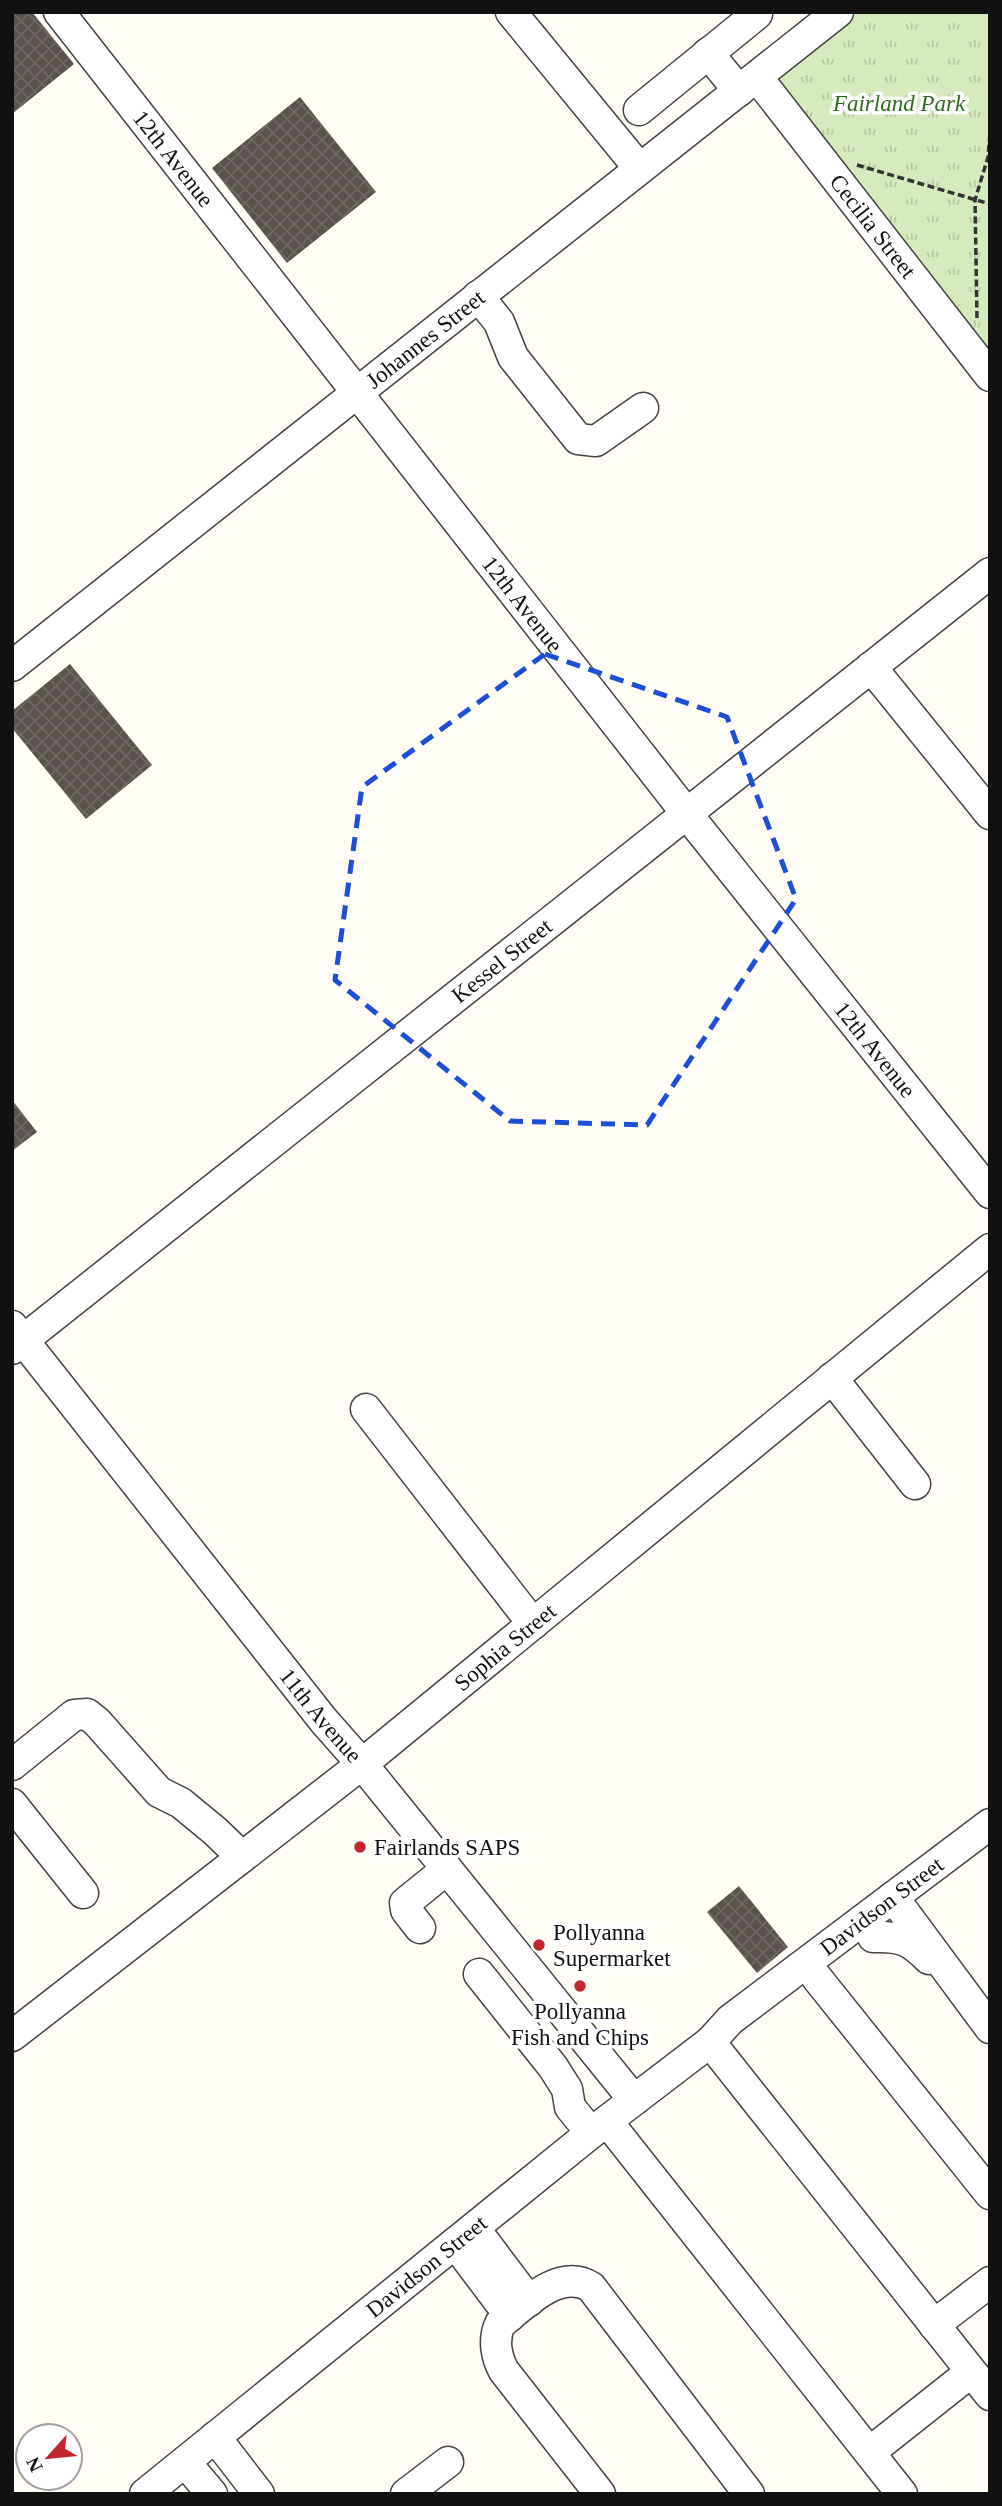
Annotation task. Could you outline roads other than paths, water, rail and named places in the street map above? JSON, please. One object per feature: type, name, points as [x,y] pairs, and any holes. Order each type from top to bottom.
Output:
[{"type":"street","name":"12th Avenue","points":[[59,12],[687,814],[990,1193]]},
{"type":"street","points":[[511,12],[639,169]]},
{"type":"street","name":"Johannes Street","points":[[12,666],[838,12]]},
{"type":"street","points":[[639,110],[757,14]]},
{"type":"street","name":"Cecilia Street","points":[[708,54],[748,84],[990,376]]},
{"type":"street","points":[[478,296],[499,322],[513,357],[578,439],[596,441],[643,408]]},
{"type":"street","name":"Kessel Street","points":[[16,1338],[687,814],[990,573]]},
{"type":"street","points":[[871,667],[990,814]]},
{"type":"street","name":"Sophia Street","points":[[12,2036],[362,1764],[990,1249]]},
{"type":"street","name":"11th Avenue","points":[[16,1338],[634,2100]]},
{"type":"street","points":[[832,1378],[915,1484]]},
{"type":"street","points":[[366,1409],[533,1624]]},
{"type":"street","points":[[12,1765],[74,1715],[87,1714],[159,1792],[181,1802],[242,1857]]},
{"type":"street","points":[[12,1804],[83,1893]]},
{"type":"street","name":"Davidson Street","points":[[709,2042],[737,2029],[817,1978],[873,1937],[900,1905],[990,1824]]},
{"type":"street","name":"Davidson Street","points":[[145,2494],[464,2235],[709,2042],[730,2020],[990,1843]]},
{"type":"street","points":[[420,1928],[405,1910],[405,1903],[447,1869]]},
{"type":"street","points":[[900,1905],[990,2028]]},
{"type":"street","points":[[873,1937],[898,1937],[915,1946],[943,1973],[990,2028]]},
{"type":"street","points":[[479,1974],[553,2067],[567,2089],[570,2108],[599,2127],[902,2494]]},
{"type":"street","points":[[817,1978],[990,2194]]},
{"type":"street","points":[[709,2042],[990,2395]]},
{"type":"street","points":[[464,2235],[519,2309]]},
{"type":"street","points":[[600,2494],[500,2364],[496,2332],[500,2324],[549,2287],[572,2280],[580,2280],[591,2287],[749,2494]]},
{"type":"street","points":[[934,2325],[990,2282]]},
{"type":"street","points":[[870,2452],[971,2372]]},
{"type":"street","points":[[215,2437],[259,2494]]},
{"type":"street","points":[[185,2462],[212,2494]]},
{"type":"street","points":[[406,2494],[448,2462]]},
{"type":"place","name":"Fairlands SAPS","points":[[360,1847]]},
{"type":"place","name":"Pollyanna Supermarket","points":[[539,1945]]},
{"type":"place","name":"Pollyanna Fish and Chips","points":[[580,1986]]},
{"type":"park label","name":"Fairland Park","points":[[899,103]]}]
